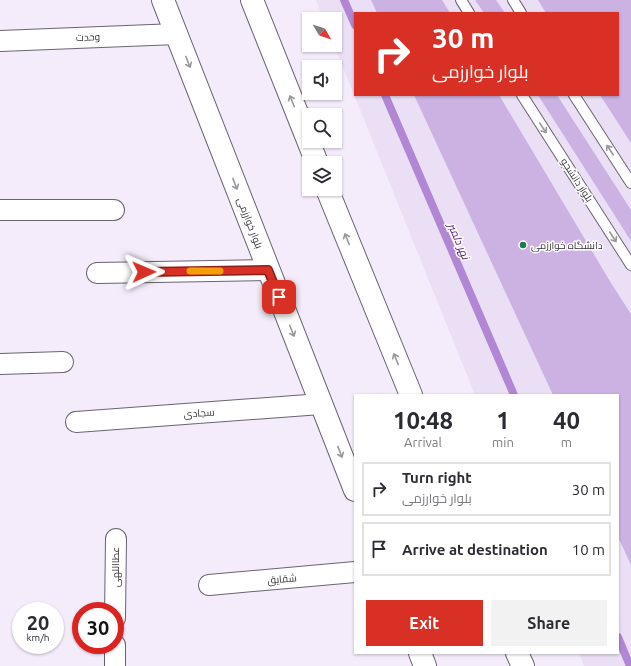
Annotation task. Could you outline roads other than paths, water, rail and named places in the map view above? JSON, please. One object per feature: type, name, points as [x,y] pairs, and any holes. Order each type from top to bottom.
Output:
[{"type":"main road","name":"بلوار خوارزمی","points":[[163,0],[354,487]]},
{"type":"main road","points":[[252,0],[314,156]]},
{"type":"main road","points":[[330,196],[411,394]]},
{"type":"main road","points":[[420,654],[425,666]]},
{"type":"main road","points":[[518,654],[523,666]]},
{"type":"street","name":"وحدت","points":[[0,41],[177,34]]},
{"type":"street","points":[[0,210],[114,210]]},
{"type":"street","points":[[97,273],[268,270]]},
{"type":"street","points":[[0,364],[63,362]]},
{"type":"street","name":"سجادی","points":[[76,422],[321,404]]},
{"type":"street","name":"عطااللهی","points":[[115,602],[116,539]]},
{"type":"street","name":"شقایق","points":[[209,585],[354,572]]},
{"type":"street","points":[[115,654],[115,666]]},
{"type":"lane","points":[[461,0],[468,12]]},
{"type":"lane","points":[[513,0],[520,12]]},
{"type":"lane","name":"بلوار دانشجو","points":[[523,96],[631,265]]},
{"type":"lane","points":[[575,96],[631,182]]},
{"type":"waterway","name":"نهر دلمبر","points":[[344,0],[354,23]]},
{"type":"waterway","name":"نهر دلمبر","points":[[385,96],[514,394]]},
{"type":"waterway","name":"نهر دلمبر","points":[[619,639],[630,666]]},
{"type":"place","name":"دانشگاه خوارزمی","points":[[523,245]]}]
